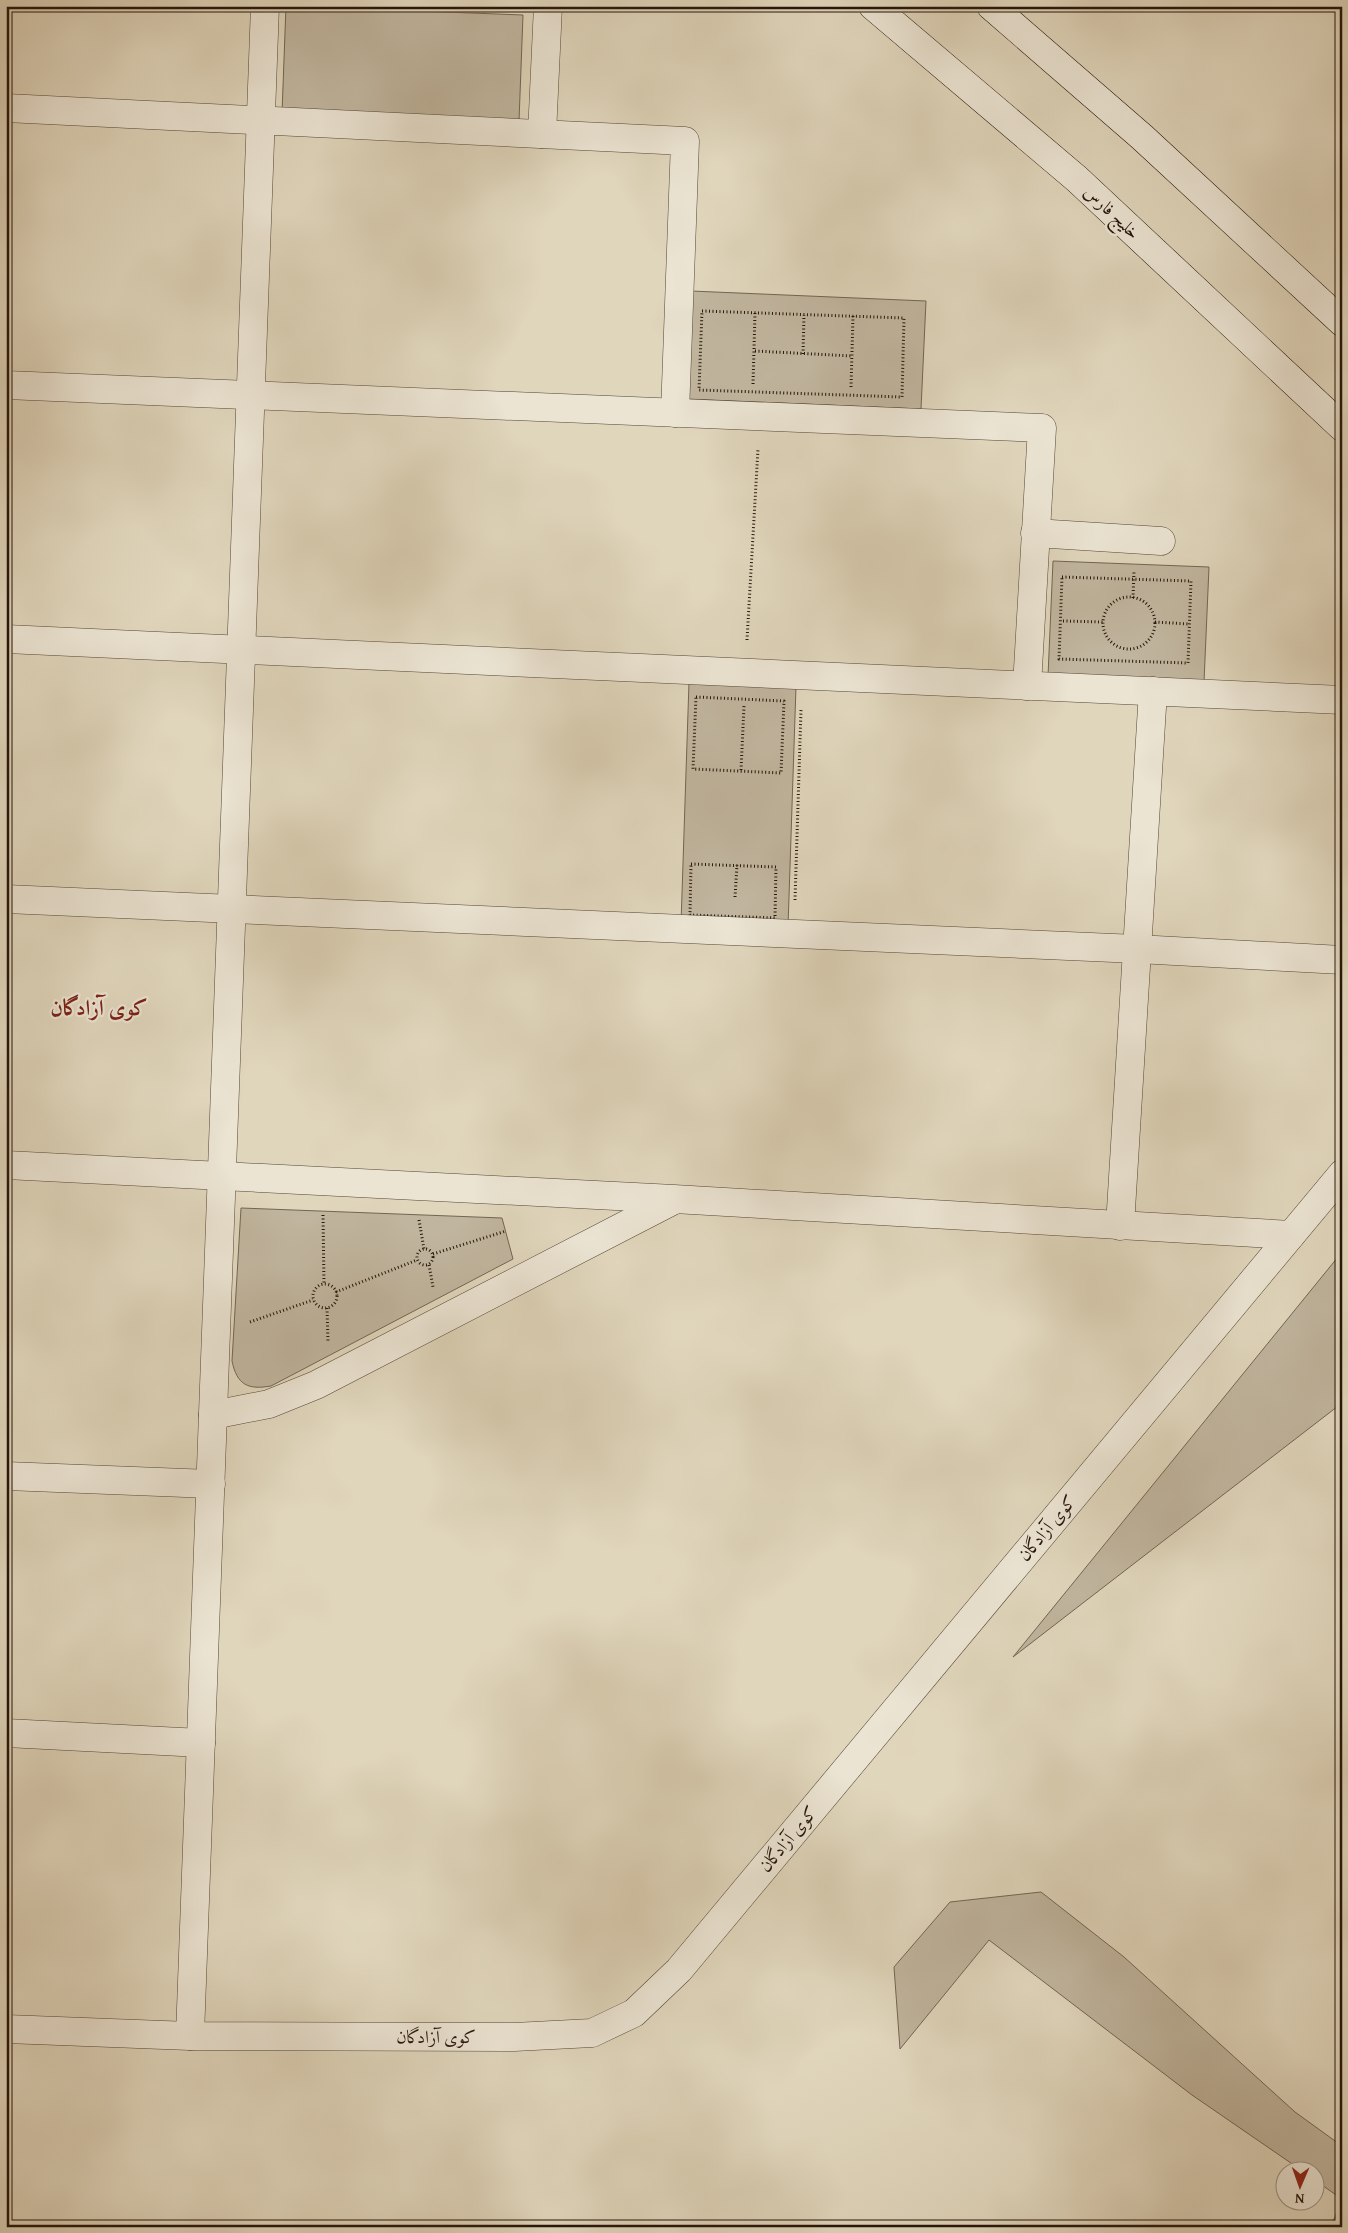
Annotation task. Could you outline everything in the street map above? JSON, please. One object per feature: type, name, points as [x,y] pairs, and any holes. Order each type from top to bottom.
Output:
[{"type":"street","points":[[190,2036],[265,6]]},
{"type":"street","points":[[542,134],[548,6]]},
{"type":"street","name":"خلیج فارس","points":[[873,6],[1077,179],[1342,427]]},
{"type":"street","points":[[991,6],[1142,137],[1342,322]]},
{"type":"street","points":[[6,108],[685,141],[675,413]]},
{"type":"street","points":[[6,384],[675,413],[756,404],[1042,428],[1027,686]]},
{"type":"street","points":[[1035,532],[1161,541]]},
{"type":"street","points":[[6,639],[1342,700]]},
{"type":"street","points":[[1120,1226],[1153,691]]},
{"type":"street","points":[[6,899],[784,926],[1342,960]]},
{"type":"street","points":[[6,1165],[1292,1235]]},
{"type":"street","name":"کوی آزادگان","points":[[6,2029],[190,2036],[514,2037],[592,2032],[634,2013],[678,1970],[1342,1174]]},
{"type":"street","points":[[213,1416],[269,1404],[316,1385],[674,1200]]},
{"type":"street","points":[[6,1476],[211,1484]]},
{"type":"street","points":[[6,1733],[201,1743]]},
{"type":"path","points":[[702,311],[755,313],[904,318],[902,397],[850,395],[756,404],[699,390],[702,311]]},
{"type":"path","points":[[741,770],[756,404],[755,313]]},
{"type":"path","points":[[803,354],[804,315]]},
{"type":"path","points":[[850,395],[853,316]]},
{"type":"path","points":[[754,352],[852,356]]},
{"type":"path","points":[[1062,577],[1191,581],[1189,624],[1188,663],[1059,659],[1062,577]]},
{"type":"path","points":[[1124,598],[1141,601],[1153,614],[1155,622],[1150,638],[1145,644],[1130,649],[1122,648],[1108,639],[1102,622],[1109,606],[1124,598]]},
{"type":"path","points":[[1060,621],[1102,622]]},
{"type":"path","points":[[1155,622],[1189,624]]},
{"type":"path","points":[[784,926],[802,675]]},
{"type":"path","points":[[696,697],[744,699],[784,701],[781,772],[693,769],[696,697]]},
{"type":"path","points":[[691,864],[776,867],[784,926],[690,915],[691,864]]},
{"type":"path","points":[[323,1182],[324,1284]]},
{"type":"path","points":[[433,1254],[506,1231]]},
{"type":"path","points":[[424,1249],[430,1250],[433,1254],[434,1259],[429,1265],[423,1266],[417,1260],[419,1252],[424,1249]]},
{"type":"path","points":[[336,1292],[417,1260]]},
{"type":"path","points":[[324,1284],[330,1286],[336,1292],[337,1299],[330,1307],[318,1306],[313,1300],[312,1296],[315,1289],[324,1284]]},
{"type":"path","points":[[243,1325],[313,1300]]},
{"type":"shaded area","points":[[286,6],[523,15],[519,121],[282,113]]},
{"type":"shaded area","points":[[691,291],[926,301],[921,409],[687,399]]},
{"type":"shaded area","points":[[1053,561],[1209,567],[1204,682],[1048,676]]},
{"type":"shaded area","points":[[689,682],[796,686],[788,927],[681,924]]},
{"type":"shaded area","points":[[241,1208],[502,1218],[513,1259],[271,1386],[250,1386],[240,1381],[232,1361]]},
{"type":"shaded area","points":[[1342,1252],[1342,1403],[1013,1657]]},
{"type":"shaded area","points":[[1041,1892],[1124,1957],[1295,2112],[1342,2146],[1342,2199],[1326,2188],[1326,2160],[1286,2160],[1192,2095],[989,1940],[900,2049],[894,1967],[950,1902]]},
{"type":"shaded area","points":[[1342,2199],[1342,2227],[1331,2227]]},
{"type":"district","name":"کوی آزادگان","points":[[99,1007]]}]
